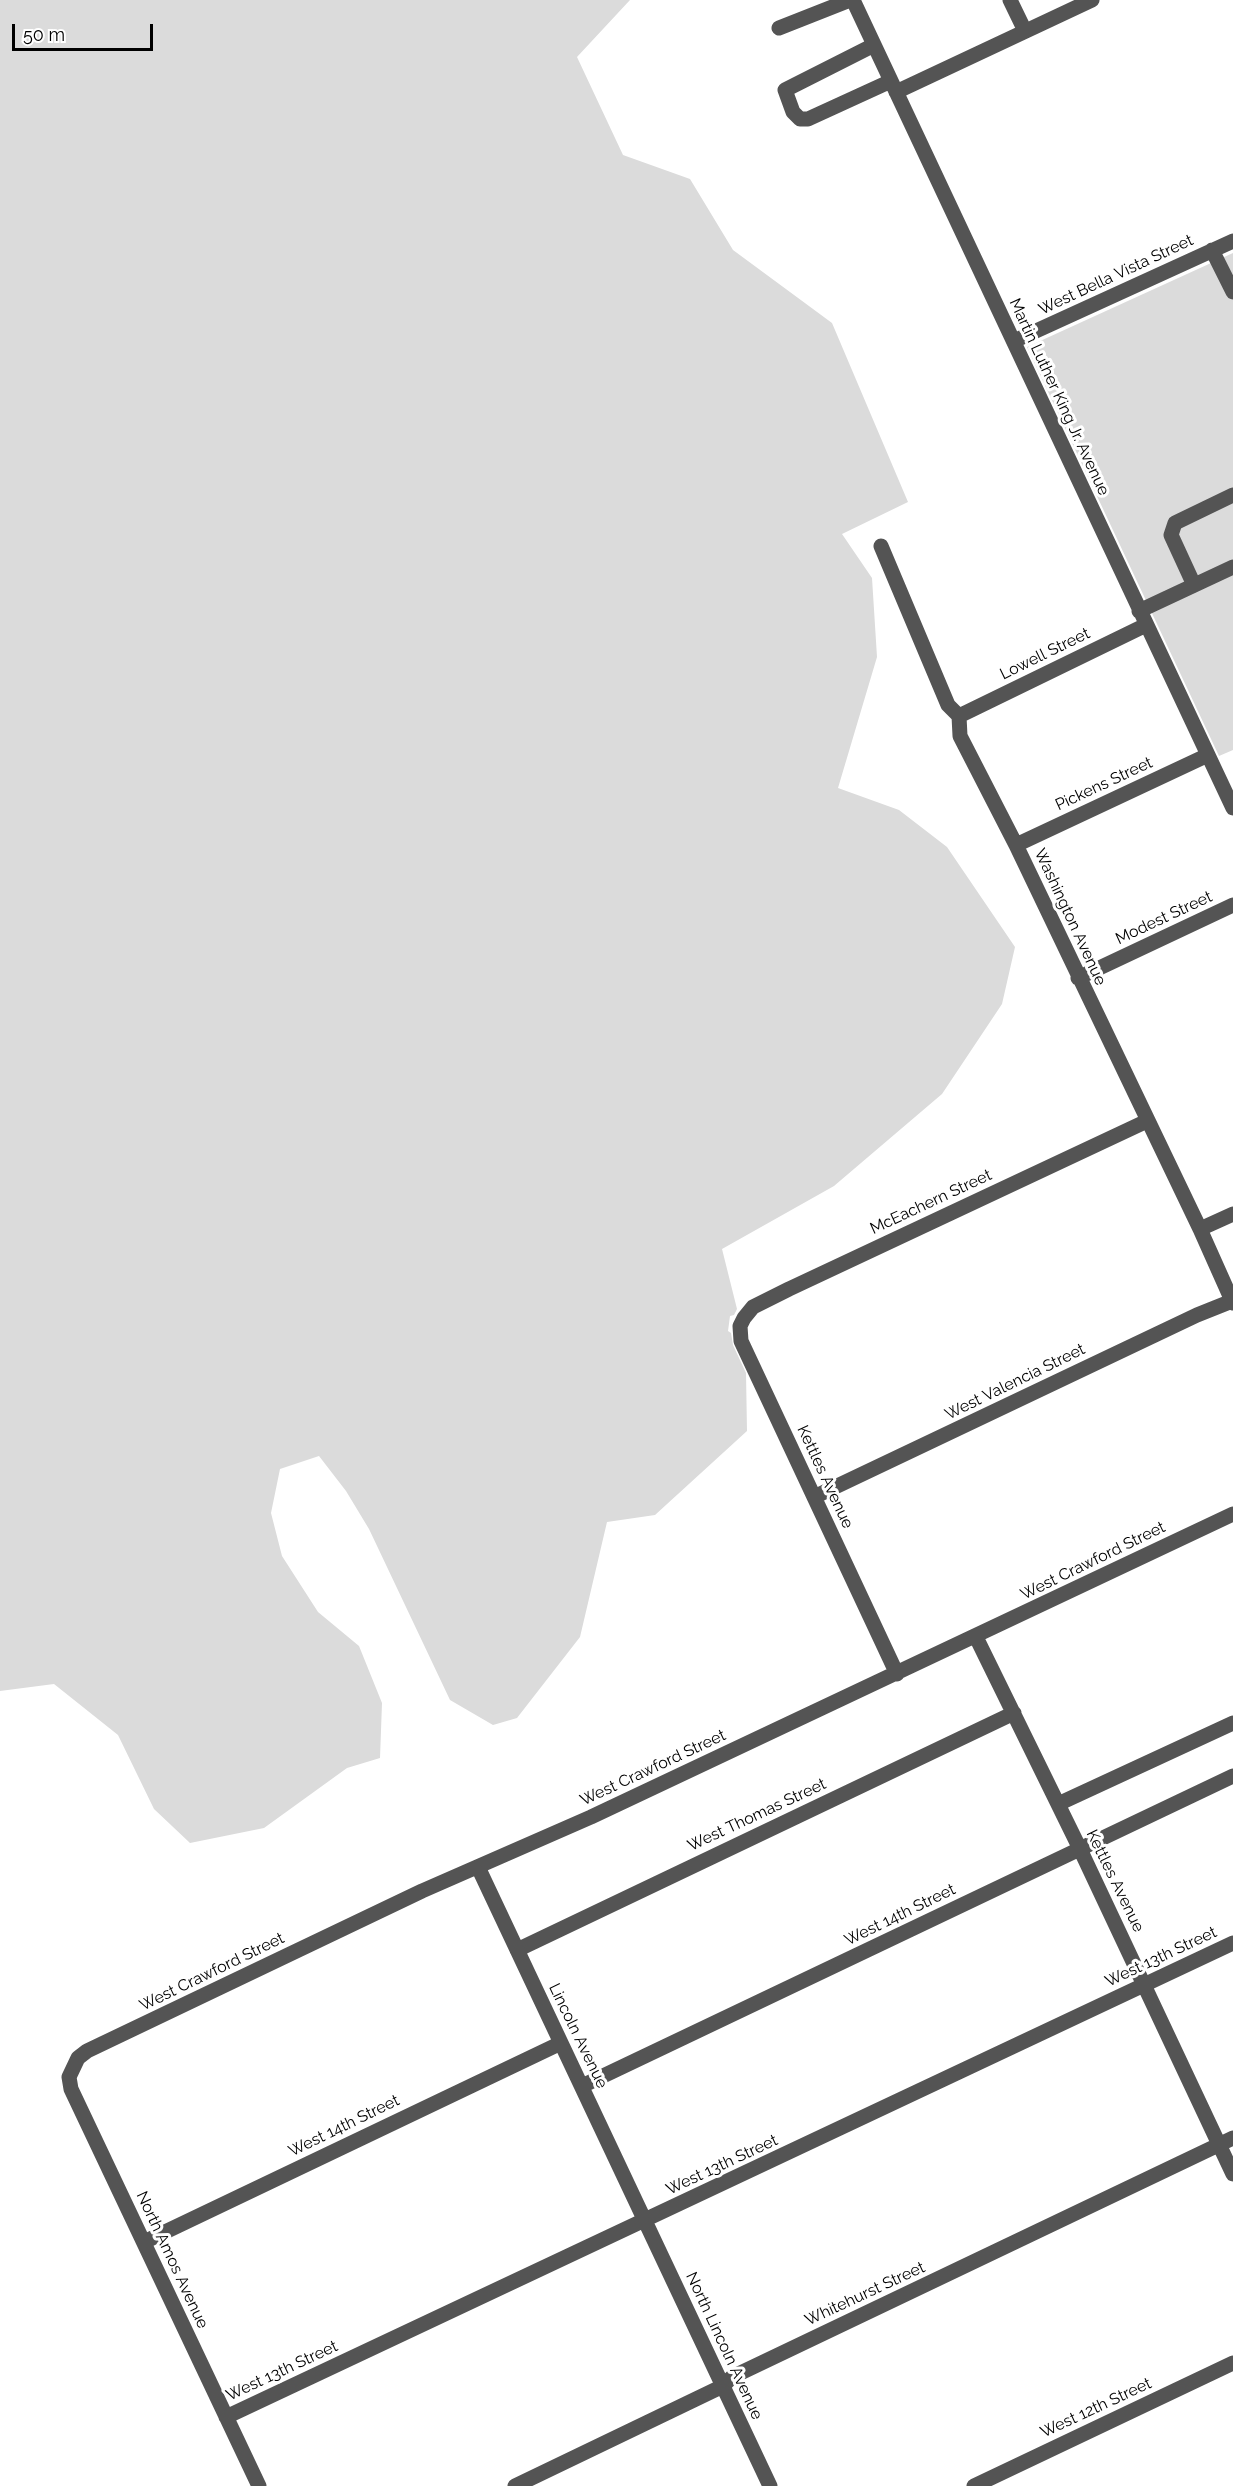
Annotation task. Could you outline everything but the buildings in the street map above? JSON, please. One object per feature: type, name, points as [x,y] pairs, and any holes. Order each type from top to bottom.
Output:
[{"type":"street","points":[[779,28],[851,0]]},
{"type":"street","name":"Martin Luther King Jr. Avenue","points":[[851,0],[894,86],[1233,808]]},
{"type":"street","points":[[1011,0],[1025,31]]},
{"type":"street","points":[[874,45],[785,90],[794,112],[801,119],[808,119],[894,86],[1092,0]]},
{"type":"street","name":"West Bella Vista Street","points":[[1014,342],[1233,241]]},
{"type":"street","points":[[1212,250],[1233,292]]},
{"type":"street","points":[[1194,585],[1171,535],[1175,523],[1233,495]]},
{"type":"street","name":"Washington Avenue","points":[[881,546],[948,705],[959,716],[960,736],[1016,845],[1233,1302]]},
{"type":"street","points":[[1139,610],[1233,567]]},
{"type":"street","name":"Lowell Street","points":[[959,716],[1146,625]]},
{"type":"street","name":"Pickens Street","points":[[1016,845],[1208,755]]},
{"type":"street","name":"Modest Street","points":[[1078,978],[1233,905]]},
{"type":"street","name":"McEachern Street","points":[[740,1326],[753,1306],[1147,1121]]},
{"type":"street","points":[[1200,1229],[1233,1214]]},
{"type":"street","name":"West Valencia Street","points":[[814,1497],[1186,1320],[1233,1302]]},
{"type":"street","name":"Kettles Avenue","points":[[740,1326],[741,1341],[897,1674]]},
{"type":"street","name":"West Crawford Street","points":[[87,2051],[422,1891],[478,1868],[897,1674],[1233,1514]]},
{"type":"street","name":"Kettles Avenue","points":[[976,1637],[1144,1985],[1226,2141],[1233,2174]]},
{"type":"street","name":"West Thomas Street","points":[[517,1950],[1014,1713]]},
{"type":"street","points":[[1058,1804],[1233,1723]]},
{"type":"street","name":"West 14th Street","points":[[582,2086],[1233,1776]]},
{"type":"street","name":"Lincoln Avenue","points":[[478,1868],[645,2221]]},
{"type":"street","name":"West 13th Street","points":[[226,2417],[1233,1943]]},
{"type":"street","name":"West 14th Street","points":[[144,2242],[561,2043]]},
{"type":"street","name":"North Amos Avenue","points":[[87,2051],[78,2058],[73,2067],[69,2077],[71,2089],[258,2486]]},
{"type":"street","name":"Whitehurst Street","points":[[519,2485],[723,2386],[732,2377],[1226,2141]]},
{"type":"street","name":"North Lincoln Avenue","points":[[645,2221],[770,2486]]},
{"type":"street","name":"West 12th Street","points":[[974,2486],[1233,2363]]},
{"type":"shaded area","points":[[0,0],[630,0],[577,57],[623,155],[690,179],[733,250],[832,323],[908,502],[842,534],[872,578],[877,657],[838,788],[899,810],[947,847],[1015,947],[1002,1004],[942,1094],[834,1186],[722,1249],[737,1309],[734,1315],[730,1316],[728,1331],[731,1333],[733,1345],[746,1373],[747,1431],[655,1515],[607,1522],[580,1637],[517,1718],[493,1725],[450,1700],[369,1529],[346,1491],[319,1456],[280,1469],[271,1513],[282,1556],[318,1612],[359,1646],[382,1703],[380,1758],[347,1768],[264,1828],[190,1843],[154,1809],[118,1735],[54,1684],[0,1691]]},
{"type":"shaded area","points":[[1233,253],[1233,750],[1219,756],[1027,347]]}]
